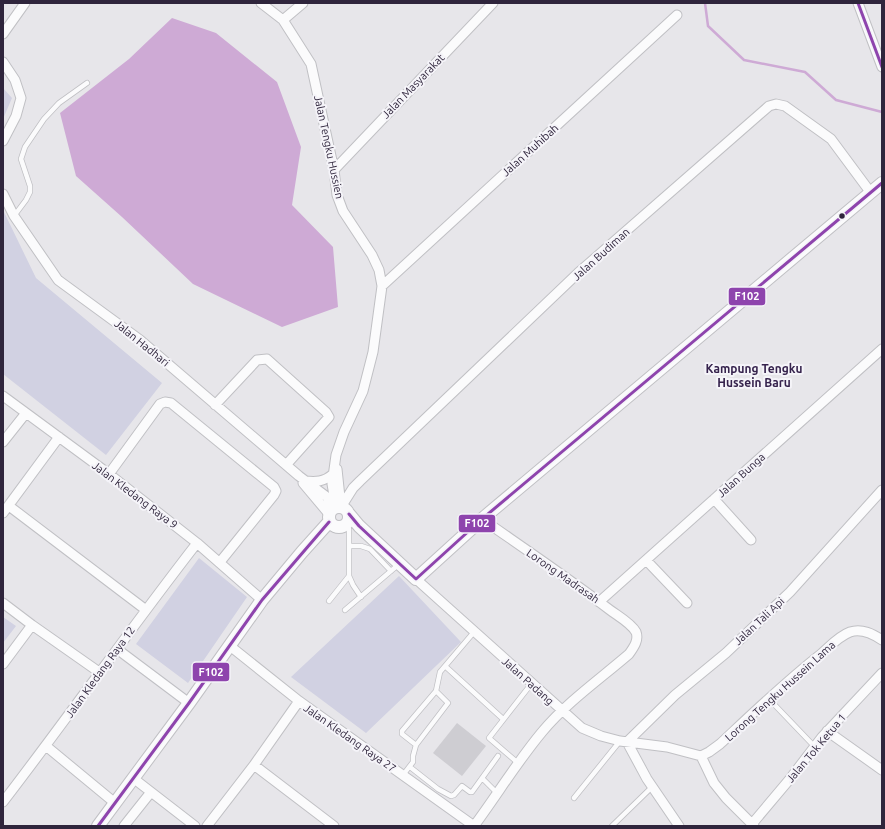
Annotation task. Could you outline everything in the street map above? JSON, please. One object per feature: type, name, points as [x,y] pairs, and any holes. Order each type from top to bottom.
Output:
[{"type":"street","points":[[3,34],[25,3]]},
{"type":"street","name":"Jalan Tengku Hussien","points":[[261,3],[283,20],[311,64],[334,170],[337,195],[343,211],[372,255],[379,270],[382,286],[372,358],[362,390],[336,455],[335,474]]},
{"type":"street","points":[[283,20],[303,3]]},
{"type":"street","name":"Jalan Masyarakat","points":[[334,170],[493,3]]},
{"type":"street","points":[[858,3],[881,63]]},
{"type":"street","name":"Jalan Muhibah","points":[[382,286],[677,15]]},
{"type":"street","points":[[3,62],[16,80],[21,98],[16,116],[3,141]]},
{"type":"street","name":"Jalan Budiman","points":[[336,512],[360,481],[578,273],[769,106],[776,104],[785,106],[831,139],[871,193]]},
{"type":"street","points":[[416,579],[482,519],[882,184]]},
{"type":"street","name":"Jalan Hadhari","points":[[3,194],[14,216],[58,280],[140,340],[302,479],[306,488],[336,512]]},
{"type":"street","name":"Jalan Bunga","points":[[599,602],[882,349]]},
{"type":"street","points":[[215,405],[257,360],[267,358],[326,412],[329,417],[286,465]]},
{"type":"street","name":"Jalan Kledang Raya 9","points":[[3,396],[109,474],[197,543],[262,600]]},
{"type":"street","points":[[109,474],[160,404],[165,402],[172,403],[274,487],[276,491],[220,562]]},
{"type":"street","points":[[3,442],[26,413]]},
{"type":"street","points":[[3,514],[59,437]]},
{"type":"street","points":[[335,474],[350,482],[360,481]]},
{"type":"street","points":[[302,479],[321,481],[335,474]]},
{"type":"street","points":[[302,552],[313,547],[329,533],[344,528],[348,521],[336,512],[333,496],[335,474]]},
{"type":"street","name":"Jalan Tali Api","points":[[623,742],[675,695],[726,653],[790,592],[882,490]]},
{"type":"street","points":[[714,499],[751,540]]},
{"type":"street","points":[[9,506],[146,610]]},
{"type":"street","points":[[98,826],[189,703],[262,600],[336,512]]},
{"type":"street","name":"Jalan Padang","points":[[336,512],[359,526],[385,550],[395,567],[416,579],[582,728],[601,736],[623,742],[667,747],[701,756]]},
{"type":"street","name":"Lorong Madrasah","points":[[482,519],[599,602],[632,627],[636,632],[637,640],[629,654],[562,711]]},
{"type":"street","name":"Jalan Padang","points":[[344,528],[366,537],[385,550]]},
{"type":"street","name":"Jalan Kledang Raya 12","points":[[3,802],[197,543]]},
{"type":"street","points":[[646,560],[687,603]]},
{"type":"street","points":[[3,603],[99,672]]},
{"type":"street","points":[[3,664],[32,625]]},
{"type":"street","name":"Lorong Tengku Hussein Lama","points":[[701,756],[720,744],[803,668],[844,635],[852,631],[860,631],[871,633],[882,640]]},
{"type":"street","name":"Jalan Kledang Raya 27","points":[[230,646],[299,701],[474,826]]},
{"type":"street","points":[[117,649],[189,703]]},
{"type":"street","name":"Jalan Tok Ketua 1","points":[[753,825],[790,780],[814,746],[882,673]]},
{"type":"street","points":[[207,826],[254,765],[299,701]]},
{"type":"street","points":[[474,826],[518,763],[543,731],[562,711]]},
{"type":"street","points":[[828,732],[882,770]]},
{"type":"street","points":[[623,742],[679,826]]},
{"type":"street","points":[[46,746],[115,803]]},
{"type":"street","points":[[701,756],[714,783],[726,798],[753,825]]},
{"type":"street","points":[[254,765],[334,826]]},
{"type":"street","points":[[133,778],[195,826]]},
{"type":"street","points":[[126,826],[151,792]]},
{"type":"lane","points":[[14,216],[30,192],[30,186],[21,159],[25,147],[44,119],[59,103],[87,83]]},
{"type":"lane","points":[[344,528],[350,546],[349,576],[353,585],[361,596]]},
{"type":"lane","points":[[345,610],[395,567],[370,549],[361,546],[350,546]]},
{"type":"lane","points":[[329,601],[349,576]]},
{"type":"lane","points":[[416,745],[402,734],[402,731],[436,691],[440,672],[444,666],[474,632]]},
{"type":"lane","points":[[444,666],[503,719]]},
{"type":"lane","points":[[518,763],[489,738],[532,684]]},
{"type":"lane","points":[[403,775],[413,762],[416,745],[448,703],[436,691]]},
{"type":"lane","points":[[768,699],[814,746]]},
{"type":"lane","points":[[574,798],[623,742]]},
{"type":"lane","points":[[410,767],[438,789],[451,796],[454,795],[462,786],[472,792],[498,756]]},
{"type":"lane","points":[[482,778],[497,793]]},
{"type":"lane","points":[[612,826],[652,787]]},
{"type":"shaded area","points":[[172,18],[216,33],[277,82],[301,147],[292,205],[333,247],[338,307],[282,327],[193,284],[76,176],[60,113],[129,59]]},
{"type":"shaded area","points":[[3,88],[12,98],[3,119]]},
{"type":"shaded area","points":[[3,210],[36,278],[162,383],[106,455],[3,374]]},
{"type":"shaded area","points":[[199,558],[247,597],[188,683],[136,644]]},
{"type":"shaded area","points":[[399,576],[461,642],[366,733],[291,677]]},
{"type":"shaded area","points":[[3,617],[16,626],[3,643]]},
{"type":"building","points":[[457,723],[486,746],[462,776],[433,753]]},
{"type":"waterway","points":[[705,3],[708,26],[744,60],[805,72],[836,100],[882,112]]},
{"type":"transit line","name":"F102","points":[[858,3],[882,67]]},
{"type":"transit line","name":"F102","points":[[349,514],[359,526],[416,579],[482,519],[882,183]]},
{"type":"transit line","name":"F102","points":[[98,826],[189,703],[262,600],[329,522]]},
{"type":"district","name":"Kampung Tengku Hussein Baru","points":[[754,376]]}]
